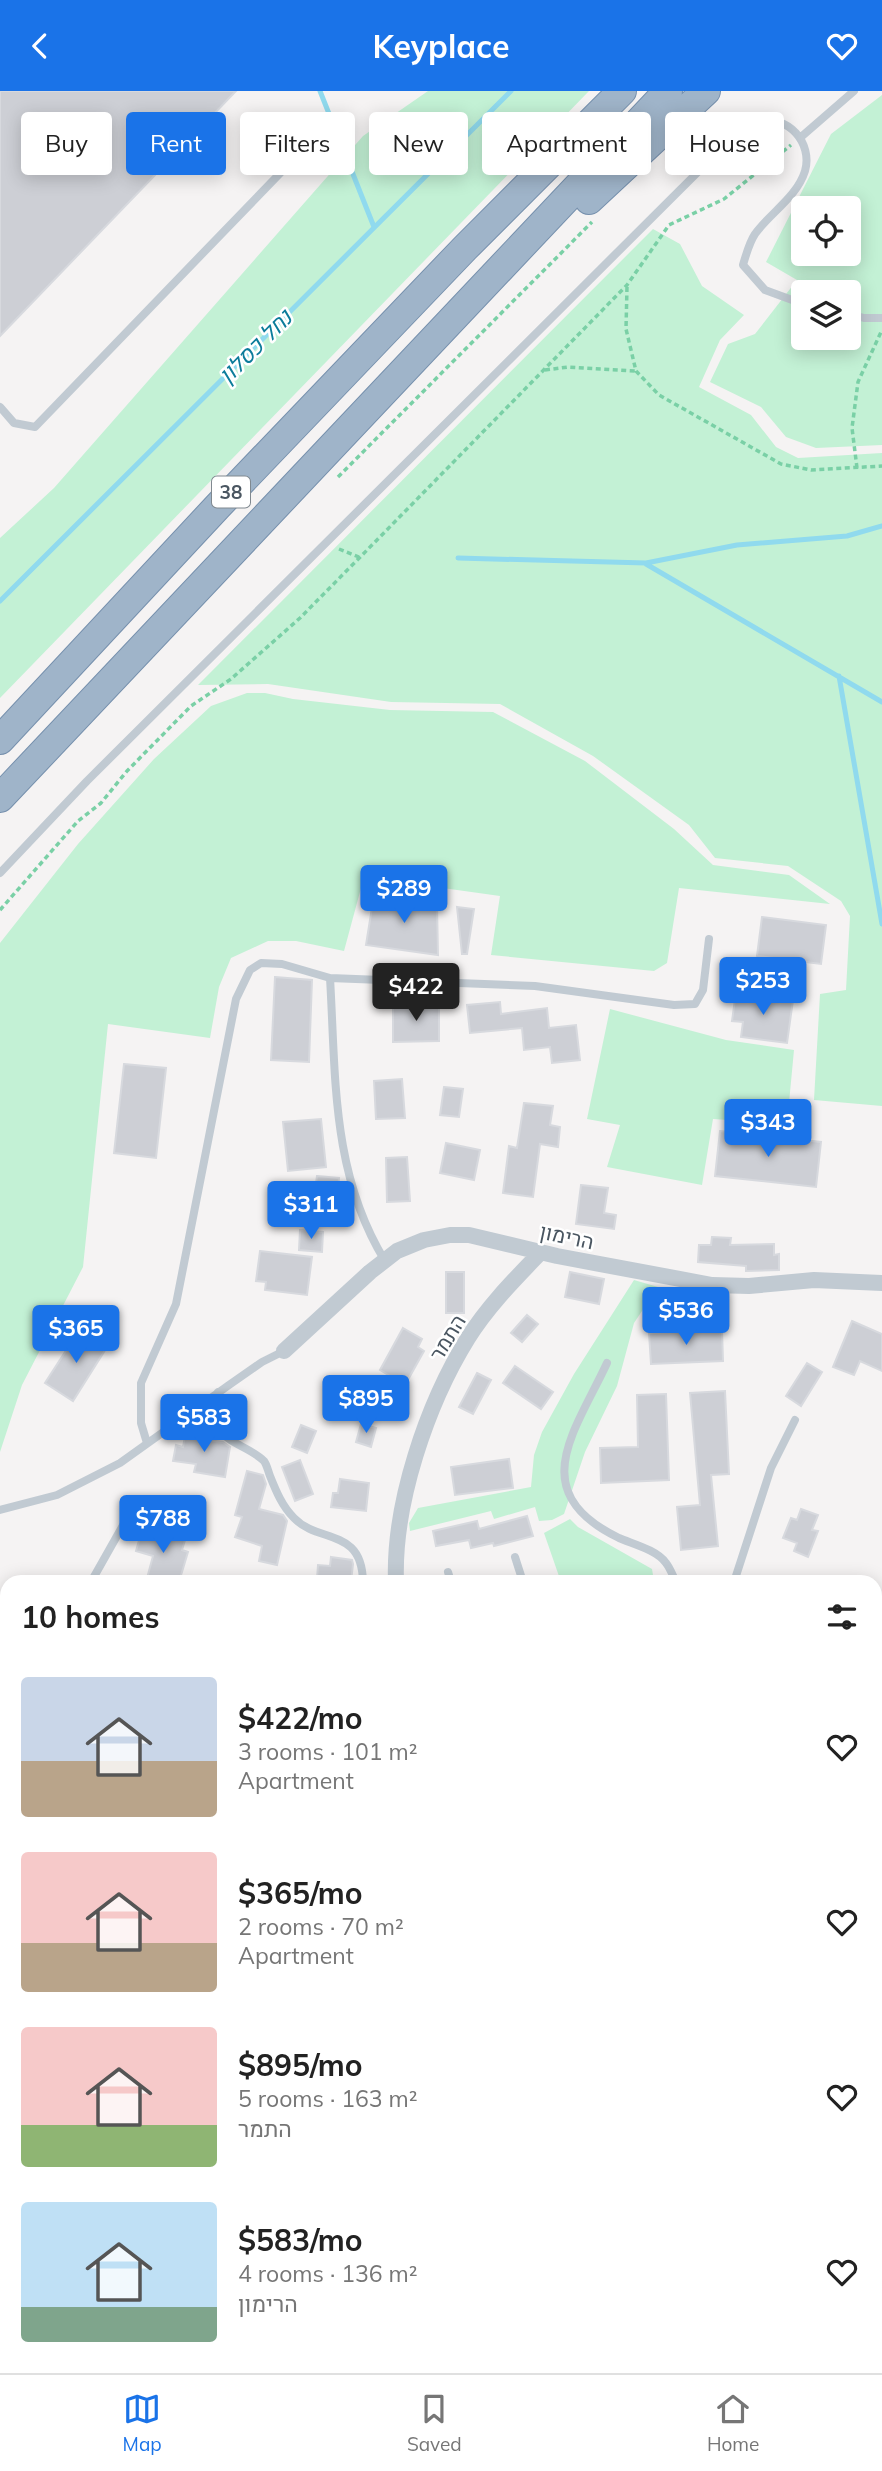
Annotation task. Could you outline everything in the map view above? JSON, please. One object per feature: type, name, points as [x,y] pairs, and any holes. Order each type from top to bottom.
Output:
[{"type":"highway","name":"38","points":[[0,798],[668,91]]},
{"type":"highway","points":[[390,386],[706,91]]},
{"type":"highway","name":"38","points":[[0,740],[227,496],[512,199],[617,95]]},
{"type":"street","name":"הרימון","points":[[284,1351],[397,1251],[424,1240],[450,1235],[468,1235],[712,1285],[750,1286],[814,1280],[882,1283]]},
{"type":"street","name":"התמר","points":[[396,1575],[398,1521],[410,1472],[443,1385],[468,1337],[502,1292],[541,1252]]},
{"type":"lane","points":[[801,137],[854,91]]},
{"type":"lane","points":[[0,873],[87,781],[740,132],[760,122],[774,121],[789,127],[801,137],[807,159],[802,179],[793,192],[753,236],[743,265],[765,290],[791,300]]},
{"type":"lane","points":[[0,407],[14,423],[35,428],[278,175]]},
{"type":"lane","points":[[861,315],[882,317]]},
{"type":"lane","points":[[147,1443],[141,1423],[141,1383],[176,1304],[236,999],[250,971],[261,963],[282,964],[330,978],[535,986],[674,1005],[695,1004],[703,990],[709,939]]},
{"type":"lane","points":[[330,978],[336,1115],[355,1201],[370,1236],[385,1261]]},
{"type":"lane","points":[[0,1510],[57,1495],[120,1463],[218,1392],[262,1362],[284,1351]]},
{"type":"lane","points":[[607,1363],[566,1448],[564,1485],[570,1499],[589,1519],[666,1561],[673,1575]]},
{"type":"lane","points":[[218,1392],[222,1399],[222,1411],[217,1426],[222,1434],[265,1462],[284,1507],[310,1530],[339,1538],[347,1544],[358,1558],[363,1575]]},
{"type":"lane","points":[[736,1575],[771,1468],[795,1420]]},
{"type":"lane","points":[[95,1575],[135,1504]]},
{"type":"lane","points":[[515,1557],[521,1575]]},
{"type":"path","points":[[0,910],[78,821],[101,803],[127,771],[191,706],[232,679],[300,618],[627,285],[669,225],[724,199],[801,137]]},
{"type":"path","points":[[329,486],[592,222]]},
{"type":"path","points":[[627,285],[626,329],[636,371],[659,395],[781,464],[811,470],[882,466]]},
{"type":"path","points":[[857,468],[852,428],[858,382],[882,331]]},
{"type":"path","points":[[543,370],[568,367],[636,371]]},
{"type":"path","points":[[325,544],[359,557]]},
{"type":"green space","points":[[428,91],[589,91],[569,112],[482,112],[482,175],[507,175],[0,698],[0,538],[54,488],[329,175],[355,175],[355,145],[363,136],[369,132],[369,175],[468,175],[468,112],[398,112]]},
{"type":"green space","points":[[882,95],[882,445],[816,448],[786,437],[761,407],[710,382],[728,344],[755,334],[791,288],[791,350],[861,350],[861,280],[797,280],[766,262],[791,213],[791,266],[861,266],[861,196],[800,196],[831,134]]},
{"type":"green space","points":[[653,229],[680,244],[702,286],[744,315],[720,340],[699,387],[751,415],[776,447],[798,458],[882,453],[882,1106],[814,1100],[820,994],[846,990],[850,916],[841,901],[788,866],[715,858],[689,825],[593,756],[500,704],[391,702],[268,684],[198,685]]},
{"type":"green space","points":[[247,693],[265,693],[293,699],[390,710],[493,712],[585,761],[674,829],[713,865],[789,875],[830,904],[679,888],[667,963],[654,971],[491,955],[500,896],[364,877],[344,951],[296,941],[268,941],[231,958],[219,987],[210,1038],[108,1024],[83,1267],[22,1385],[0,1452],[0,943],[78,844],[154,759],[211,706]]},
{"type":"green space","points":[[610,1009],[726,1040],[794,1050],[787,1124],[713,1119],[702,1185],[607,1167],[620,1125],[587,1119]]},
{"type":"green space","points":[[634,1280],[658,1287],[634,1323],[617,1386],[585,1452],[564,1514],[552,1520],[539,1521],[535,1507],[494,1519],[491,1511],[410,1531],[409,1523],[418,1508],[531,1487],[534,1455],[542,1432],[574,1374]]},
{"type":"green space","points":[[570,1519],[578,1527],[652,1569],[653,1575],[559,1575],[544,1533]]},
{"type":"building","points":[[0,91],[236,91],[216,112],[126,112],[126,175],[155,175],[0,336]]},
{"type":"building","points":[[374,895],[437,904],[438,955],[366,945]]},
{"type":"building","points":[[457,907],[474,909],[467,954],[462,954]]},
{"type":"building","points":[[762,917],[826,925],[821,964],[757,956]]},
{"type":"building","points":[[275,977],[312,980],[309,1062],[271,1060]]},
{"type":"building","points":[[736,992],[793,1000],[787,1043],[741,1037],[743,1022],[732,1021]]},
{"type":"building","points":[[500,1002],[501,1014],[547,1008],[549,1028],[576,1025],[580,1060],[552,1063],[550,1047],[524,1050],[522,1028],[470,1033],[467,1005]]},
{"type":"building","points":[[439,1005],[439,1041],[393,1042],[393,1006]]},
{"type":"building","points":[[124,1064],[166,1068],[156,1158],[114,1153]]},
{"type":"building","points":[[402,1079],[405,1118],[376,1119],[374,1081]]},
{"type":"building","points":[[444,1087],[463,1089],[459,1117],[440,1115]]},
{"type":"building","points":[[524,1103],[553,1106],[550,1125],[560,1127],[558,1147],[540,1144],[533,1197],[503,1193],[509,1146],[517,1148]]},
{"type":"building","points":[[321,1119],[326,1167],[288,1171],[283,1122]]},
{"type":"building","points":[[720,1131],[821,1142],[816,1187],[715,1176]]},
{"type":"building","points":[[446,1143],[480,1150],[474,1180],[440,1173]]},
{"type":"building","points":[[407,1157],[410,1201],[387,1202],[386,1158]]},
{"type":"building","points":[[317,1176],[339,1178],[336,1207],[313,1204]]},
{"type":"building","points":[[581,1185],[608,1188],[604,1213],[616,1215],[614,1229],[576,1224]]},
{"type":"building","points":[[300,1230],[323,1232],[322,1252],[299,1250]]},
{"type":"building","points":[[712,1237],[731,1238],[730,1245],[774,1244],[774,1255],[779,1254],[779,1270],[746,1271],[746,1266],[698,1262],[699,1245],[711,1245]]},
{"type":"building","points":[[260,1251],[312,1257],[307,1295],[265,1290],[266,1282],[256,1281]]},
{"type":"building","points":[[446,1272],[464,1272],[464,1313],[446,1313]]},
{"type":"building","points":[[570,1272],[604,1279],[599,1304],[565,1297]]},
{"type":"building","points":[[527,1315],[538,1324],[522,1342],[511,1333]]},
{"type":"building","points":[[852,1321],[882,1334],[882,1371],[860,1361],[854,1375],[833,1367]]},
{"type":"building","points":[[403,1328],[422,1339],[418,1347],[424,1351],[405,1385],[380,1370]]},
{"type":"building","points":[[80,1329],[107,1347],[73,1401],[45,1383]]},
{"type":"building","points":[[722,1330],[723,1361],[651,1364],[649,1333]]},
{"type":"building","points":[[807,1363],[822,1372],[801,1406],[786,1396]]},
{"type":"building","points":[[515,1366],[553,1392],[541,1409],[503,1383]]},
{"type":"building","points":[[477,1373],[491,1380],[473,1414],[459,1407]]},
{"type":"building","points":[[725,1391],[729,1474],[711,1475],[718,1546],[681,1550],[677,1507],[700,1505],[690,1393]]},
{"type":"building","points":[[666,1394],[669,1480],[601,1483],[600,1448],[638,1447],[637,1395]]},
{"type":"building","points":[[361,1424],[376,1428],[371,1447],[356,1442]]},
{"type":"building","points":[[301,1425],[316,1431],[307,1453],[292,1447]]},
{"type":"building","points":[[186,1431],[208,1434],[208,1440],[223,1442],[230,1447],[225,1477],[194,1472],[196,1464],[173,1461],[176,1445],[183,1447]]},
{"type":"building","points":[[509,1459],[513,1488],[455,1495],[451,1467]]},
{"type":"building","points":[[300,1460],[313,1494],[295,1501],[282,1467]]},
{"type":"building","points":[[247,1471],[263,1475],[266,1484],[259,1509],[283,1515],[287,1521],[277,1565],[259,1561],[262,1546],[235,1537],[242,1517],[235,1515]]},
{"type":"building","points":[[340,1479],[369,1483],[366,1511],[331,1507],[333,1493],[338,1493]]},
{"type":"building","points":[[801,1509],[818,1515],[812,1530],[818,1531],[808,1557],[794,1551],[797,1543],[783,1538],[791,1518],[797,1520]]},
{"type":"building","points":[[527,1516],[533,1536],[494,1546],[493,1543],[471,1548],[469,1540],[436,1546],[433,1531],[477,1521],[479,1529]]},
{"type":"building","points":[[143,1526],[186,1537],[182,1550],[188,1552],[181,1575],[148,1575],[153,1556],[136,1551]]},
{"type":"building","points":[[331,1557],[352,1560],[352,1575],[317,1575],[318,1565],[330,1566]]},
{"type":"waterway","points":[[320,91],[374,227]]},
{"type":"waterway","name":"נחל כסלון","points":[[0,601],[511,91]]},
{"type":"waterway","points":[[458,558],[646,563],[737,545],[847,536],[882,526]]},
{"type":"waterway","points":[[646,564],[882,702]]},
{"type":"waterway","points":[[839,676],[882,924]]}]
